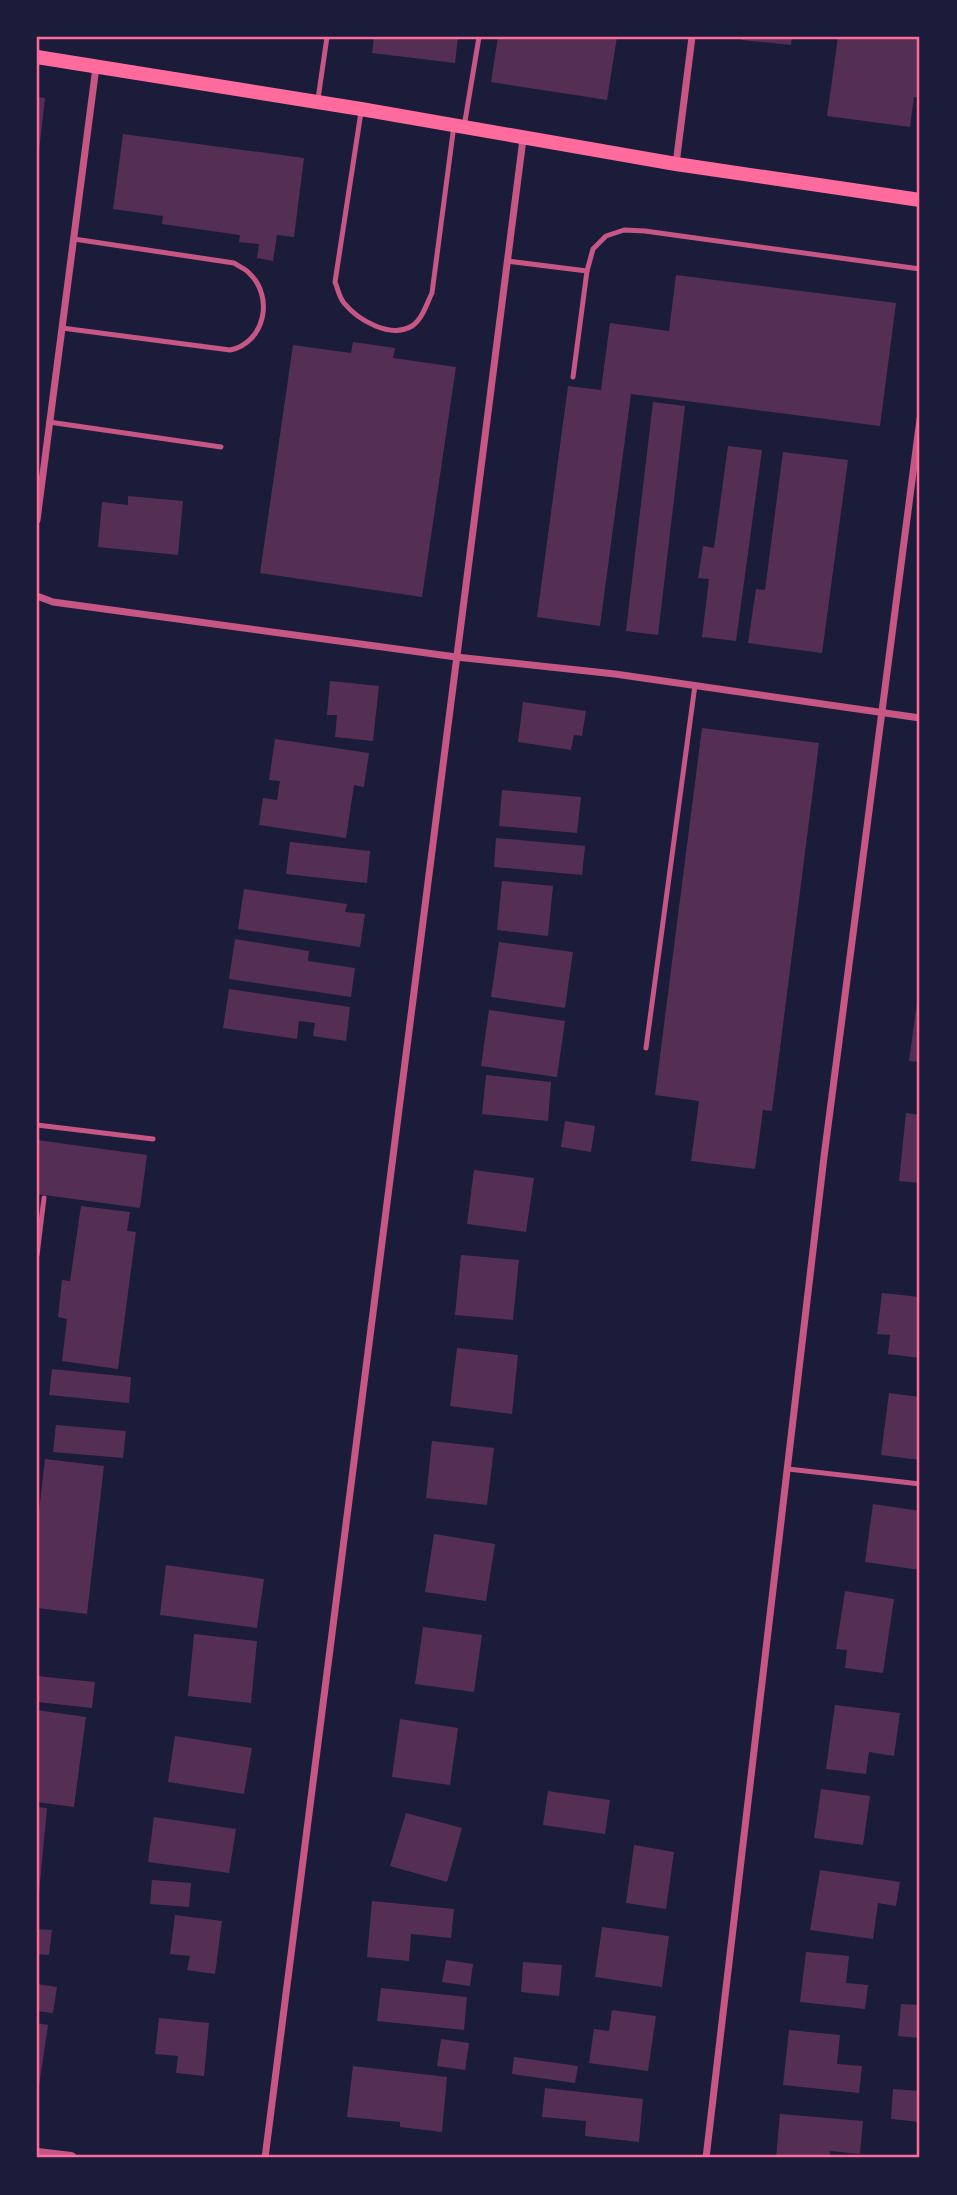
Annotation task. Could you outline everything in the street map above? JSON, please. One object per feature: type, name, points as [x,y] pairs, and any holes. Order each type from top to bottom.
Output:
[{"type":"main road","points":[[37,57],[361,109],[676,164],[920,200]]},
{"type":"street","points":[[676,164],[692,37]]},
{"type":"street","points":[[37,520],[97,66]]},
{"type":"street","points":[[265,2158],[523,139]]},
{"type":"street","points":[[706,2158],[824,1157],[920,419]]},
{"type":"street","points":[[37,596],[53,602],[456,657],[615,674],[920,718]]},
{"type":"street","points":[[37,2154],[71,2158]]},
{"type":"lane","points":[[318,102],[327,37]]},
{"type":"lane","points":[[361,109],[335,282],[342,301],[360,319],[382,328],[397,330],[413,325],[424,311],[432,293],[459,126],[479,37]]},
{"type":"lane","points":[[573,377],[587,271],[593,250],[606,236],[624,230],[920,269]]},
{"type":"lane","points":[[62,328],[230,350],[243,347],[253,338],[260,326],[264,310],[262,295],[256,282],[247,271],[234,263],[74,239]]},
{"type":"lane","points":[[507,261],[587,271]]},
{"type":"lane","points":[[49,422],[221,447]]},
{"type":"lane","points":[[646,1048],[695,685]]},
{"type":"lane","points":[[37,1125],[153,1139]]},
{"type":"lane","points":[[37,1255],[44,1198]]},
{"type":"lane","points":[[788,1469],[920,1484]]},
{"type":"building","points":[[374,37],[458,37],[455,63],[372,53]]},
{"type":"building","points":[[498,37],[617,37],[607,100],[491,82]]},
{"type":"building","points":[[742,37],[792,37],[791,45],[741,40]]},
{"type":"building","points":[[838,37],[920,37],[920,98],[914,97],[910,127],[827,116]]},
{"type":"building","points":[[37,97],[45,98],[39,151],[37,151]]},
{"type":"building","points":[[123,134],[304,158],[294,237],[277,235],[273,261],[257,258],[259,244],[239,242],[240,235],[162,224],[163,216],[113,209]]},
{"type":"building","points":[[676,275],[896,303],[880,426],[631,394],[600,626],[537,617],[568,386],[601,390],[610,323],[669,331]]},
{"type":"building","points":[[353,342],[395,348],[393,358],[456,367],[422,597],[260,573],[293,345],[351,353]]},
{"type":"building","points":[[653,402],[685,406],[658,635],[626,631]]},
{"type":"building","points":[[728,446],[762,450],[736,641],[702,637],[709,579],[698,578],[703,546],[714,548]]},
{"type":"building","points":[[783,452],[848,460],[822,653],[748,643],[756,589],[765,590]]},
{"type":"building","points":[[128,496],[183,501],[178,555],[98,547],[102,502],[128,505]]},
{"type":"building","points":[[330,681],[379,686],[373,741],[335,737],[337,715],[327,715]]},
{"type":"building","points":[[523,702],[586,711],[582,736],[574,735],[571,750],[518,742]]},
{"type":"building","points":[[702,728],[819,743],[772,1111],[763,1110],[755,1169],[691,1161],[699,1101],[655,1095]]},
{"type":"building","points":[[275,739],[369,753],[364,787],[354,785],[346,838],[259,825],[263,798],[277,800],[280,781],[269,780]]},
{"type":"building","points":[[502,790],[581,797],[577,833],[499,826]]},
{"type":"building","points":[[496,838],[585,846],[582,875],[494,867]]},
{"type":"building","points":[[290,842],[370,851],[367,883],[286,874]]},
{"type":"building","points":[[502,881],[553,886],[548,936],[497,930]]},
{"type":"building","points":[[244,889],[347,904],[345,912],[365,914],[360,947],[238,929]]},
{"type":"building","points":[[235,939],[309,951],[308,961],[355,968],[351,997],[229,979]]},
{"type":"building","points":[[499,942],[573,952],[565,1008],[491,997]]},
{"type":"building","points":[[920,988],[920,1062],[909,1061]]},
{"type":"building","points":[[229,989],[350,1007],[346,1041],[313,1036],[315,1023],[299,1021],[297,1039],[223,1028]]},
{"type":"building","points":[[489,1010],[565,1021],[557,1077],[481,1066]]},
{"type":"building","points":[[486,1075],[551,1082],[548,1121],[482,1114]]},
{"type":"building","points":[[906,1113],[920,1115],[920,1183],[899,1181]]},
{"type":"building","points":[[565,1121],[595,1126],[591,1152],[561,1147]]},
{"type":"building","points":[[37,1140],[147,1155],[140,1208],[37,1194]]},
{"type":"building","points":[[474,1170],[534,1178],[526,1232],[467,1224]]},
{"type":"building","points":[[81,1206],[130,1212],[127,1231],[136,1232],[118,1369],[62,1361],[67,1319],[58,1317],[62,1280],[70,1281]]},
{"type":"building","points":[[461,1255],[519,1260],[513,1320],[455,1315]]},
{"type":"building","points":[[882,1293],[920,1297],[920,1358],[888,1354],[890,1335],[877,1334]]},
{"type":"building","points":[[457,1348],[518,1355],[512,1414],[450,1406]]},
{"type":"building","points":[[52,1369],[131,1377],[129,1403],[49,1395]]},
{"type":"building","points":[[889,1393],[920,1397],[920,1460],[881,1455]]},
{"type":"building","points":[[56,1425],[126,1431],[123,1458],[53,1452]]},
{"type":"building","points":[[432,1441],[494,1448],[487,1505],[426,1498]]},
{"type":"building","points":[[45,1459],[104,1466],[87,1614],[37,1608],[37,1529]]},
{"type":"building","points":[[873,1504],[920,1511],[920,1570],[865,1562]]},
{"type":"building","points":[[434,1534],[495,1544],[486,1601],[425,1592]]},
{"type":"building","points":[[166,1565],[264,1579],[257,1628],[160,1615]]},
{"type":"building","points":[[845,1591],[894,1599],[883,1673],[845,1668],[847,1650],[836,1649]]},
{"type":"building","points":[[423,1627],[482,1635],[474,1692],[415,1684]]},
{"type":"building","points":[[194,1634],[257,1641],[251,1703],[188,1696]]},
{"type":"building","points":[[37,1676],[95,1682],[92,1708],[37,1702]]},
{"type":"building","points":[[835,1705],[900,1713],[894,1756],[869,1752],[866,1774],[826,1769]]},
{"type":"building","points":[[37,1710],[86,1717],[74,1807],[37,1802]]},
{"type":"building","points":[[400,1719],[458,1728],[450,1785],[392,1777]]},
{"type":"building","points":[[175,1736],[252,1748],[244,1794],[168,1782]]},
{"type":"building","points":[[821,1789],[870,1796],[863,1845],[814,1838]]},
{"type":"building","points":[[548,1791],[610,1800],[605,1834],[543,1825]]},
{"type":"building","points":[[37,1807],[47,1808],[39,1894],[37,1894]]},
{"type":"building","points":[[406,1813],[462,1828],[447,1882],[390,1866]]},
{"type":"building","points":[[154,1817],[236,1829],[229,1873],[148,1862]]},
{"type":"building","points":[[634,1845],[674,1852],[666,1909],[626,1903]]},
{"type":"building","points":[[820,1870],[900,1882],[896,1906],[878,1903],[873,1939],[810,1930]]},
{"type":"building","points":[[152,1880],[191,1883],[189,1907],[150,1904]]},
{"type":"building","points":[[372,1901],[454,1909],[451,1938],[411,1934],[409,1961],[367,1957]]},
{"type":"building","points":[[175,1915],[222,1921],[215,1974],[187,1970],[190,1956],[170,1954]]},
{"type":"building","points":[[602,1927],[669,1936],[662,1987],[595,1977]]},
{"type":"building","points":[[37,1929],[52,1930],[49,1955],[37,1954]]},
{"type":"building","points":[[806,1952],[849,1956],[846,1983],[868,1985],[865,2009],[800,2002]]},
{"type":"building","points":[[446,1960],[473,1964],[470,1986],[442,1982]]},
{"type":"building","points":[[523,1962],[562,1965],[559,1996],[521,1992]]},
{"type":"building","points":[[37,1984],[57,1987],[53,2013],[37,2011]]},
{"type":"building","points":[[381,1988],[467,1997],[464,2030],[377,2021]]},
{"type":"building","points":[[901,2004],[920,2005],[920,2038],[898,2036]]},
{"type":"building","points":[[612,2010],[656,2016],[648,2071],[589,2063],[594,2029],[609,2031]]},
{"type":"building","points":[[159,2018],[209,2023],[204,2076],[176,2073],[178,2056],[155,2054]]},
{"type":"building","points":[[37,2023],[48,2025],[38,2093],[37,2092]]},
{"type":"building","points":[[789,2030],[840,2035],[837,2064],[862,2066],[859,2093],[783,2085]]},
{"type":"building","points":[[441,2039],[469,2043],[465,2070],[437,2066]]},
{"type":"building","points":[[514,2057],[578,2066],[575,2083],[512,2074]]},
{"type":"building","points":[[353,2066],[447,2077],[442,2132],[400,2127],[400,2122],[347,2117]]},
{"type":"building","points":[[545,2088],[643,2099],[639,2142],[585,2136],[586,2121],[542,2117]]},
{"type":"building","points":[[893,2089],[920,2091],[920,2122],[891,2119]]},
{"type":"building","points":[[780,2114],[863,2121],[860,2154],[830,2151],[830,2158],[776,2158]]}]
